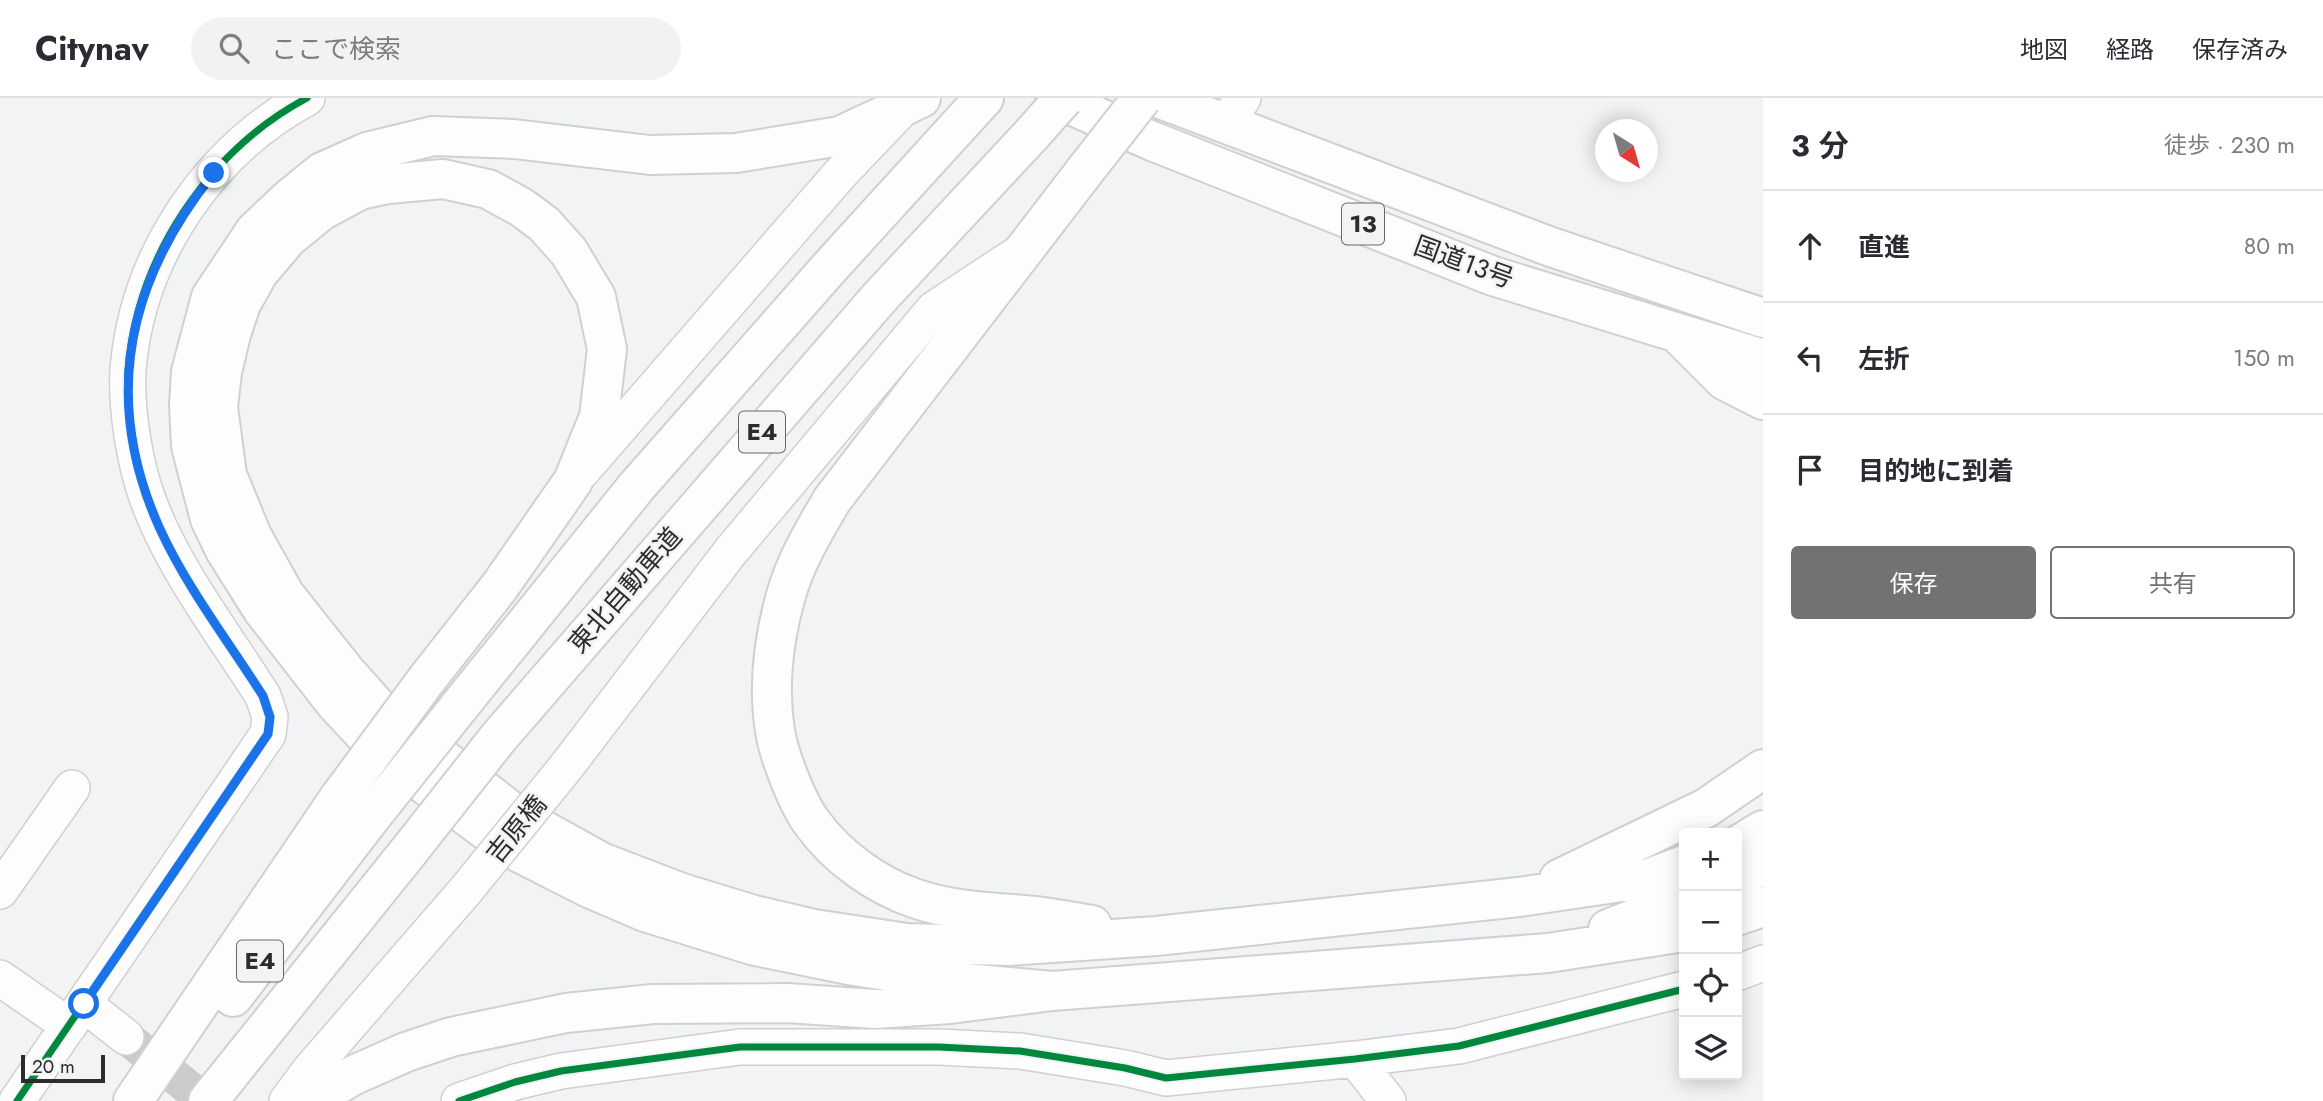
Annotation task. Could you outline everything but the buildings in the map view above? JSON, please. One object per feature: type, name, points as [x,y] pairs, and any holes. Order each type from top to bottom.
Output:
[{"type":"highway","name":"国道13号","points":[[1055,98],[1152,141],[1493,275],[1763,359]]},
{"type":"highway","name":"東北自動車道","points":[[208,1101],[499,737],[880,297],[1064,98]]},
{"type":"highway","points":[[1142,98],[832,500],[802,551],[786,596],[772,667],[775,732],[788,775],[812,824],[869,877],[914,898],[953,908],[1037,916],[1156,936]]},
{"type":"highway","name":"国道13号","points":[[1158,98],[1234,111],[1551,247],[1763,318]]},
{"type":"highway","name":"東北自動車道","points":[[153,1101],[353,809],[458,708],[637,486],[981,101]]},
{"type":"highway","points":[[912,103],[840,135],[736,153],[650,155],[514,139],[433,136],[367,152],[322,172],[255,231],[211,297],[191,372],[191,446],[210,519],[225,550],[262,609],[336,704],[379,750],[508,847],[589,888],[645,912],[755,946],[848,965],[956,982],[1052,991]]},
{"type":"highway","points":[[133,1101],[353,809],[427,679],[500,586],[573,481],[598,417],[607,349],[596,297],[569,252],[544,224],[521,207],[488,189],[443,179],[388,184],[360,190],[321,211],[288,238],[259,272],[241,304],[222,372],[218,407],[228,475],[252,536],[285,595],[380,710],[516,815],[601,862],[682,894],[814,929],[907,943],[1007,946],[1156,936],[1519,897],[1649,878],[1679,867]]},
{"type":"highway","points":[[1677,332],[1724,380],[1763,400]]},
{"type":"highway","points":[[1519,897],[1706,808],[1763,769]]},
{"type":"highway","points":[[1742,843],[1763,830]]},
{"type":"highway","points":[[1742,876],[1763,866]]},
{"type":"highway","points":[[1548,953],[1679,901]]},
{"type":"highway","points":[[1742,914],[1763,907]]},
{"type":"highway","points":[[310,1101],[355,1075],[406,1052],[452,1037],[566,1013],[653,1004],[787,1003],[875,1009],[950,1004],[1052,991],[1548,953],[1679,933]]},
{"type":"street","points":[[17,1101],[268,734],[270,717],[263,696],[177,561],[143,485],[131,429],[128,371],[134,327],[146,287],[167,239],[188,205],[231,153],[261,128],[307,98]]},
{"type":"street","points":[[573,481],[840,174],[912,103]]},
{"type":"street","name":"吉原橋","points":[[286,1101],[466,890],[566,767],[731,551],[934,309],[1022,251]]},
{"type":"street","points":[[0,891],[72,788]]},
{"type":"street","points":[[1742,971],[1763,963]]},
{"type":"street","points":[[0,978],[126,1037]]},
{"type":"street","points":[[459,1101],[514,1082],[561,1071],[740,1047],[939,1047],[1020,1051],[1125,1068],[1164,1089],[1355,1059],[1459,1046],[1679,990]]},
{"type":"street","points":[[1355,1059],[1388,1101]]},
{"type":"tunnel","points":[[126,1037],[205,1101]]},
{"type":"cycle path","points":[[17,1101],[268,734],[270,717],[263,696],[180,567],[153,512],[133,443],[128,370],[134,328],[146,287],[162,248],[184,212],[209,178],[239,147],[271,120],[307,98]]},
{"type":"cycle path","points":[[459,1101],[515,1082],[561,1071],[740,1047],[939,1047],[1020,1051],[1125,1068],[1166,1078],[1459,1046],[1679,990]]},
{"type":"route","points":[[84,1004],[268,734],[270,717],[263,696],[177,561],[160,528],[143,485],[131,429],[128,371],[134,327],[146,287],[167,239],[188,205],[214,173]]}]
